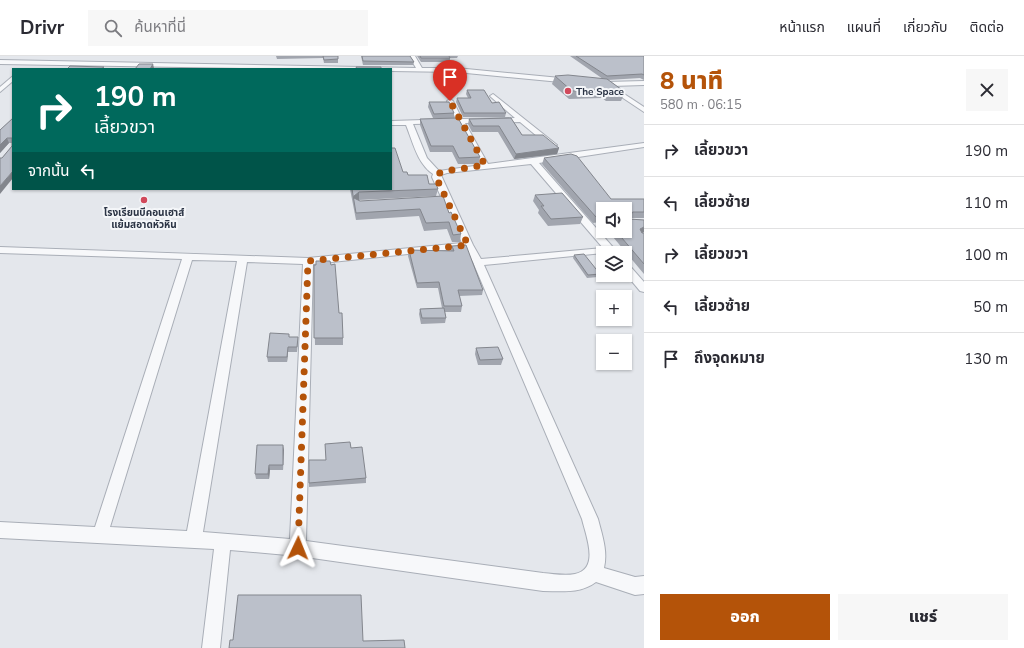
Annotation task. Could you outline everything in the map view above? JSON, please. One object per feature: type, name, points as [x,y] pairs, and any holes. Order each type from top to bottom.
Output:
[{"type":"street","points":[[139,64],[140,56]]},
{"type":"street","points":[[412,56],[420,69]]},
{"type":"street","points":[[0,62],[139,64],[157,67],[317,64],[484,72],[575,81]]},
{"type":"street","points":[[25,68],[32,62]]},
{"type":"street","points":[[68,68],[73,63]]},
{"type":"street","points":[[110,68],[114,64]]},
{"type":"street","points":[[0,90],[12,79]]},
{"type":"street","points":[[598,84],[644,83]]},
{"type":"street","points":[[606,84],[644,110]]},
{"type":"street","points":[[493,96],[567,156]]},
{"type":"street","points":[[450,101],[485,165]]},
{"type":"street","points":[[392,124],[522,120]]},
{"type":"street","points":[[409,123],[424,160],[431,170],[437,173],[485,165],[533,161],[644,145]]},
{"type":"street","points":[[533,161],[607,246]]},
{"type":"street","points":[[0,530],[194,539],[298,548],[543,582],[574,583],[586,579],[594,574],[598,561],[598,548],[590,519],[478,262],[442,199],[436,177],[437,173]]},
{"type":"street","points":[[0,250],[308,261],[468,245]]},
{"type":"street","points":[[478,262],[596,253]]},
{"type":"street","points":[[100,535],[188,256]]},
{"type":"street","points":[[194,539],[242,259]]},
{"type":"street","points":[[298,548],[308,261]]},
{"type":"street","points":[[632,275],[644,289]]},
{"type":"street","points":[[211,648],[223,542]]},
{"type":"street","points":[[594,574],[635,586],[644,585]]},
{"type":"building","points":[[323,56],[338,56],[338,59],[324,60]]},
{"type":"building","points":[[362,56],[410,56],[414,62],[363,61]]},
{"type":"building","points":[[420,56],[449,56],[450,58],[421,58]]},
{"type":"building","points":[[576,56],[644,56],[644,75],[607,76]]},
{"type":"building","points":[[139,64],[153,64],[151,68],[136,68]]},
{"type":"building","points":[[70,66],[104,67],[102,68],[68,68]]},
{"type":"building","points":[[356,67],[381,67],[381,68]]},
{"type":"building","points":[[568,75],[607,79],[625,92],[609,93],[605,89],[572,91],[555,76]]},
{"type":"building","points":[[467,90],[484,90],[492,103],[499,102],[506,113],[464,113],[457,98],[471,98]]},
{"type":"building","points":[[429,102],[449,102],[454,113],[434,114]]},
{"type":"building","points":[[458,118],[480,157],[459,158],[453,146],[431,146],[420,119]]},
{"type":"building","points":[[511,118],[522,135],[543,135],[559,148],[516,154],[499,126],[473,126],[469,119]]},
{"type":"building","points":[[12,119],[12,138],[7,138],[0,145],[0,130]]},
{"type":"building","points":[[12,146],[12,172],[0,186],[0,158],[2,158]]},
{"type":"building","points":[[392,148],[395,148],[403,172],[407,172],[408,175],[427,175],[429,184],[436,184],[438,189],[359,192],[354,196],[354,198],[360,201],[443,196],[449,213],[451,212],[461,234],[453,235],[449,222],[426,223],[420,209],[356,213],[352,190],[392,190]]},
{"type":"building","points":[[571,154],[577,156],[611,199],[644,199],[644,212],[632,213],[632,202],[596,202],[596,217],[544,158]]},
{"type":"building","points":[[562,193],[583,217],[551,219],[541,206],[544,206],[535,195]]},
{"type":"building","points":[[632,219],[644,220],[644,227],[640,229],[642,233],[644,233],[644,264],[632,250],[632,246],[629,246],[622,238],[632,238]]},
{"type":"building","points":[[466,245],[483,290],[458,290],[462,306],[444,306],[439,282],[417,283],[409,250],[454,251],[452,246]]},
{"type":"building","points":[[584,254],[596,269],[596,274],[588,275],[574,255]]},
{"type":"building","points":[[316,261],[330,261],[331,265],[335,264],[339,313],[342,313],[343,338],[314,338],[314,265],[316,265]]},
{"type":"building","points":[[444,308],[446,318],[422,318],[420,309]]},
{"type":"building","points":[[270,333],[289,334],[289,337],[298,337],[297,347],[288,347],[287,357],[267,357]]},
{"type":"building","points":[[498,347],[503,359],[480,360],[476,348]]},
{"type":"building","points":[[350,442],[351,448],[362,447],[366,478],[309,483],[309,460],[326,460],[325,444]]},
{"type":"building","points":[[257,445],[283,445],[283,465],[269,465],[268,474],[255,474]]},
{"type":"building","points":[[238,595],[361,595],[363,641],[404,640],[405,648],[229,648],[230,640],[233,640]]},
{"type":"place","name":"The Space","points":[[568,91]]},
{"type":"place","name":"โรงเรียนบีคอนเฮาส์ แย้มสอาดหัวหิน","points":[[144,200]]},
{"type":"route","points":[[298,548],[308,261],[468,245],[436,177],[437,173],[440,172],[485,165],[450,101]]}]
